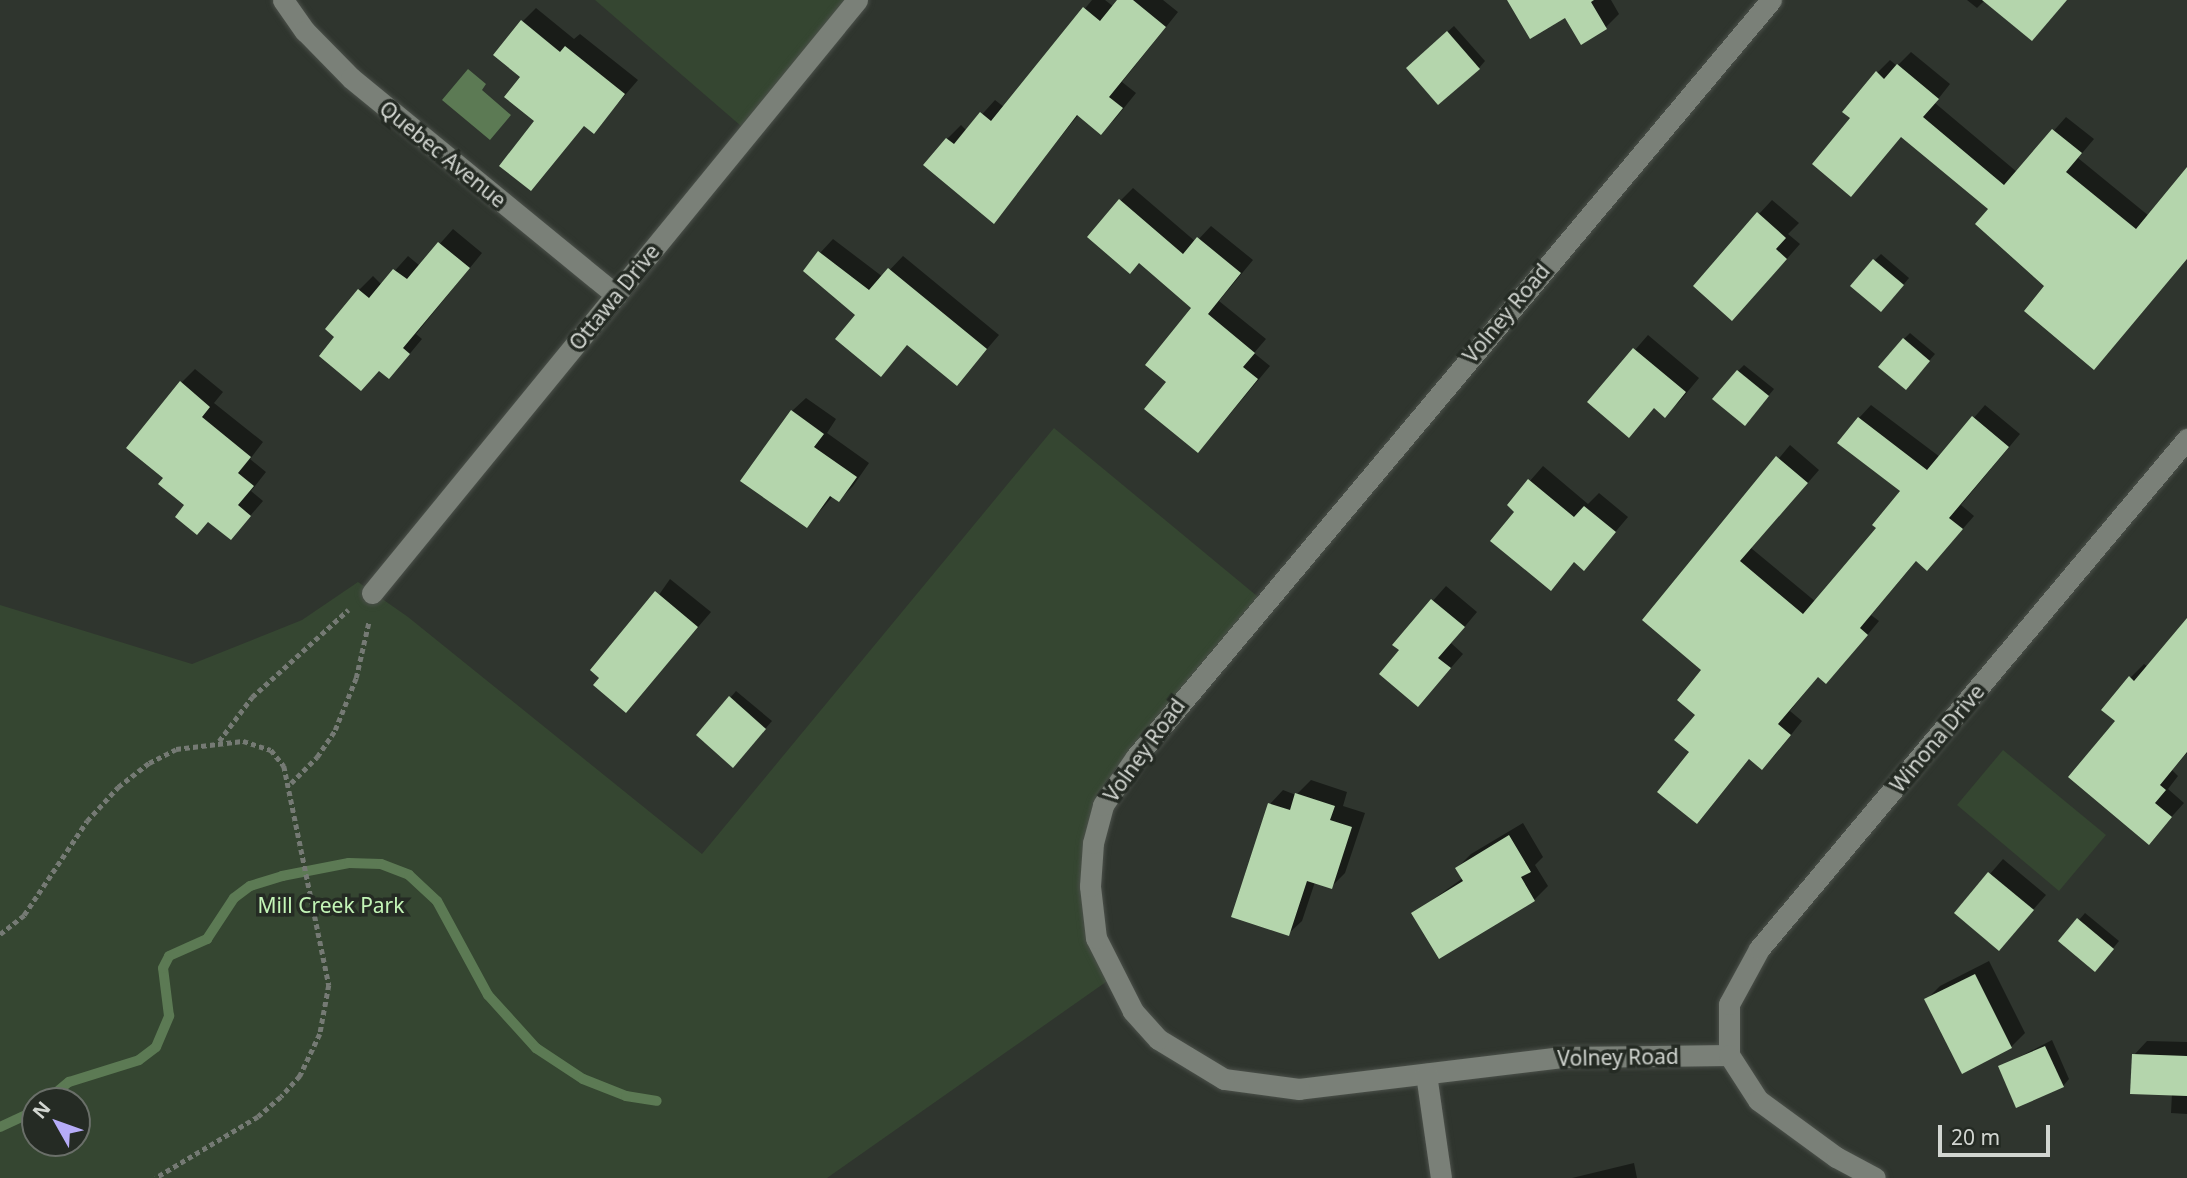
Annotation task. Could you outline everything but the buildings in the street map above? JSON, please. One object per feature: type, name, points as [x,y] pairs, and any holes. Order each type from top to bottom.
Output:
[{"type":"street","name":"Quebec Avenue","points":[[283,0],[305,31],[351,78],[616,295]]},
{"type":"street","name":"Ottawa Drive","points":[[372,593],[857,0]]},
{"type":"street","name":"Volney Road","points":[[1729,1055],[1562,1057],[1299,1089],[1256,1086],[1224,1079],[1158,1039],[1133,1011],[1096,937],[1090,886],[1093,843],[1103,805],[1190,688],[1771,0]]},
{"type":"street","name":"Winona Drive","points":[[1729,1055],[1729,1004],[1759,949],[2187,439]]},
{"type":"street","points":[[1729,1055],[1758,1100],[1836,1157],[1875,1178]]},
{"type":"street","points":[[1426,1074],[1441,1178]]},
{"type":"path","points":[[219,741],[252,697],[333,620],[372,593]]},
{"type":"path","points":[[291,782],[317,757],[335,730],[356,678],[372,593]]},
{"type":"path","points":[[0,934],[24,915],[87,821],[118,787],[176,749],[219,741],[250,742],[271,750],[291,782],[326,962],[327,1011],[300,1076],[258,1117],[156,1178]]},
{"type":"green space","points":[[595,0],[857,0],[748,132]]},
{"type":"green space","name":"Mill Creek Park","points":[[1054,428],[1263,601],[1103,805],[1090,886],[1113,977],[827,1178],[0,1178],[0,605],[192,664],[302,620],[358,582],[408,617],[702,854]]},
{"type":"green space","points":[[2003,750],[2106,835],[2059,891],[1957,805]]},
{"type":"shaded area","points":[[468,69],[486,84],[482,90],[511,115],[490,140],[442,100]]},
{"type":"waterway","points":[[63,1087],[69,1082],[139,1060],[156,1047],[169,1016],[163,968],[169,956],[207,939],[234,898],[250,886],[282,876],[349,863],[381,864],[409,875],[437,901],[488,995],[536,1048],[583,1079],[626,1096],[657,1101]]},
{"type":"waterway","points":[[0,1127],[21,1117]]}]
